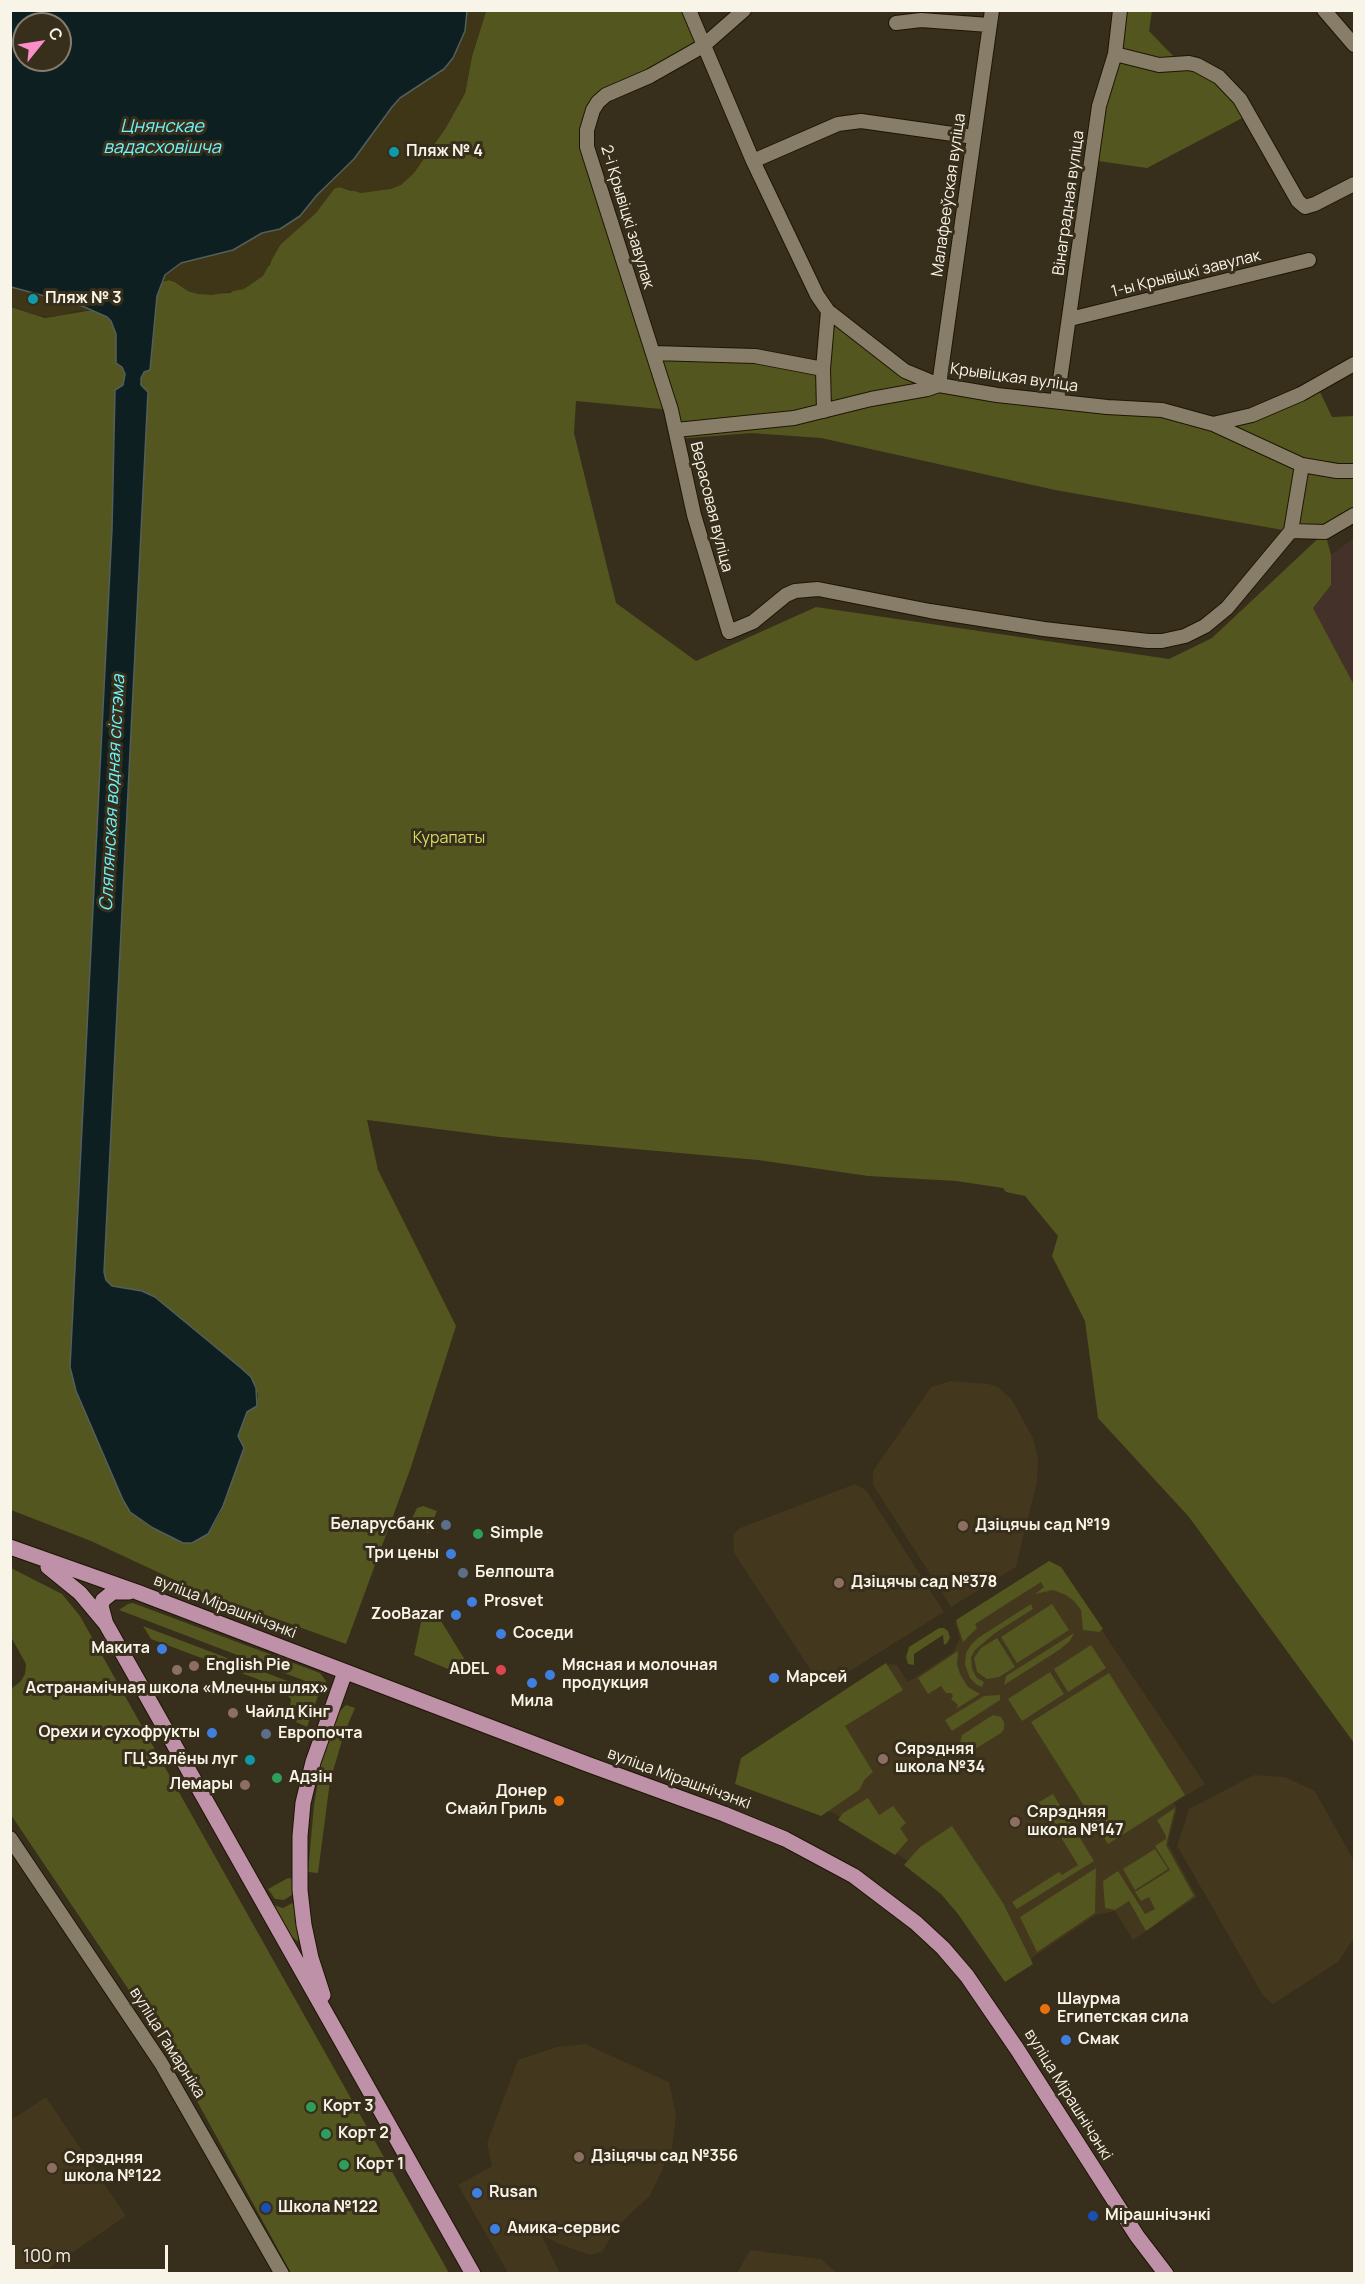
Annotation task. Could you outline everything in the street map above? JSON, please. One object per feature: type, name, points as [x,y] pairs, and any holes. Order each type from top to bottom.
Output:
[{"type":"main road","name":"вуліца Мірашнічэнкі","points":[[10,1547],[137,1592],[785,1839],[854,1876],[888,1900],[943,1948],[987,2003],[1115,2203],[1166,2274]]},
{"type":"main road","points":[[30,1555],[72,1585],[91,1604],[106,1624],[473,2274]]},
{"type":"main road","points":[[106,1624],[101,1606],[107,1595],[113,1592],[137,1592]]},
{"type":"main road","points":[[336,2032],[311,1958],[304,1925],[300,1890],[300,1836],[303,1803],[313,1762],[345,1672]]},
{"type":"street","name":"Крывіцкая вуліца","points":[[689,10],[753,161],[805,272],[828,311],[894,364],[917,378],[939,385],[997,395],[1107,407],[1162,410],[1213,424],[1252,415],[1291,399],[1354,364]]},
{"type":"street","name":"2-і Крывіцкі завулак","points":[[676,430],[587,147],[588,119],[598,102],[606,95],[650,76],[704,46],[744,10]]},
{"type":"street","name":"Малафееўская вуліца","points":[[939,385],[992,10]]},
{"type":"street","name":"Вінаградная вуліца","points":[[1057,401],[1099,106],[1115,54],[1120,10]]},
{"type":"street","points":[[1324,10],[1354,45]]},
{"type":"street","points":[[896,23],[921,20],[989,25]]},
{"type":"street","points":[[1115,54],[1159,64],[1189,63],[1219,77],[1244,106],[1298,201],[1305,207],[1354,184]]},
{"type":"street","points":[[753,161],[838,124],[861,121],[974,137]]},
{"type":"street","name":"1-ы Крывіцкі завулак","points":[[1070,319],[1310,260]]},
{"type":"street","points":[[824,411],[823,369],[828,311]]},
{"type":"street","points":[[653,353],[755,356],[823,369]]},
{"type":"street","name":"Верасовая вуліца","points":[[939,385],[785,419],[676,430],[694,515],[729,632],[753,622],[786,595],[795,591],[818,589],[930,611],[1044,629],[1148,640],[1173,639],[1197,631],[1227,608],[1291,531]]},
{"type":"street","points":[[1213,424],[1302,465],[1338,471],[1354,471]]},
{"type":"street","points":[[1302,465],[1291,531],[1325,532],[1354,515]]},
{"type":"street","name":"вуліца Гамарніка","points":[[10,1838],[161,2063],[282,2274]]},
{"type":"shaded area","points":[[1354,538],[1354,685],[1313,608],[1331,585],[1331,555]]},
{"type":"shaded area","name":"Дзіцячы сад №19","points":[[951,1381],[989,1384],[998,1387],[1012,1400],[1033,1438],[1038,1457],[1037,1482],[1016,1567],[951,1607],[873,1485],[873,1471],[931,1387]]},
{"type":"shaded area","name":"Дзіцячы сад №378","points":[[855,1484],[866,1490],[944,1612],[829,1684],[821,1682],[814,1675],[734,1553],[734,1534],[740,1528]]},
{"type":"shaded area","points":[[1044,1566],[1060,1568],[1205,1784],[1174,1803],[1177,1808],[1168,1844],[1197,1897],[1133,1940],[1115,1911],[1096,1915],[1020,1966],[934,1881],[876,1838],[833,1813],[737,1777],[743,1760],[890,1664],[897,1665],[908,1682],[953,1652],[960,1638],[955,1623]]},
{"type":"shaded area","points":[[1254,1775],[1285,1777],[1315,1791],[1354,1861],[1354,1938],[1338,1962],[1273,2004],[1264,1997],[1177,1846],[1189,1809]]},
{"type":"shaded area","name":"Дзіцячы сад №356","points":[[585,2044],[669,2082],[676,2115],[672,2149],[650,2196],[616,2229],[602,2252],[590,2255],[559,2244],[541,2234],[560,2273],[508,2273],[458,2185],[492,2166],[487,2143],[518,2060],[557,2047]]},
{"type":"shaded area","name":"Сярэдняя школа №122","points":[[46,2097],[126,2216],[42,2273],[11,2273],[11,2120]]},
{"type":"shaded area","points":[[750,2250],[821,2259],[837,2273],[737,2273]]},
{"type":"green space","name":"Курапаты","points":[[486,11],[689,11],[703,46],[606,95],[587,130],[653,353],[755,356],[823,369],[828,311],[917,378],[1162,410],[1302,465],[1354,471],[1354,515],[1325,532],[1331,555],[1331,585],[1313,608],[1354,685],[1354,1743],[1189,1517],[1098,1418],[1085,1321],[1052,1256],[1058,1236],[1025,1196],[1006,1192],[1003,1188],[956,1181],[868,1176],[758,1160],[500,1137],[367,1120],[378,1170],[456,1326],[411,1467],[346,1644],[194,1589],[91,1541],[11,1510],[11,307],[45,318],[93,310],[101,313],[111,321],[114,327],[117,341],[116,363],[122,367],[125,374],[123,385],[115,391],[112,529],[84,1116],[70,1355],[76,1391],[126,1505],[142,1521],[183,1543],[192,1543],[208,1534],[220,1514],[244,1448],[238,1437],[247,1412],[257,1406],[258,1394],[251,1377],[155,1297],[142,1291],[112,1286],[106,1280],[104,1272],[148,393],[141,385],[141,378],[144,372],[150,370],[157,296],[161,282],[169,280],[188,291],[199,294],[230,293],[270,265],[280,245],[335,188],[340,187],[351,191],[413,174],[445,129],[465,93],[472,56]],"holes":[[[576,401],[671,410],[677,439],[751,433],[821,438],[1055,490],[1283,530],[1325,532],[1212,638],[1169,659],[816,607],[696,661],[616,603],[574,433]]]},
{"type":"green space","points":[[1120,11],[1152,11],[1149,31],[1180,63],[1197,65],[1250,114],[1147,168],[1091,160]]},
{"type":"green space","points":[[1320,392],[1332,417],[1354,416],[1354,465],[1301,458],[1240,431],[1238,428],[1240,424]]},
{"type":"green space","points":[[423,1506],[437,1511],[428,1533],[409,1525],[417,1508]]},
{"type":"green space","points":[[1049,1561],[1061,1567],[1103,1629],[1099,1632],[1083,1630],[1081,1610],[1066,1595],[1053,1590],[1035,1594],[1044,1587],[1041,1582],[975,1624],[977,1628],[963,1642],[956,1620]]},
{"type":"green space","points":[[11,1568],[62,1594],[80,1616],[449,2273],[291,2273],[168,2048],[11,1815],[11,1689],[21,1681],[25,1674],[26,1664],[11,1637]]},
{"type":"green space","points":[[133,1603],[320,1673],[329,1690],[119,1610]]},
{"type":"green space","points":[[1031,1604],[1033,1609],[995,1633],[975,1650],[971,1657],[972,1669],[977,1678],[984,1682],[982,1687],[977,1685],[970,1678],[965,1665],[966,1653],[971,1645],[978,1638]]},
{"type":"green space","points":[[1052,1604],[1069,1630],[1017,1663],[1001,1637]]},
{"type":"green space","points":[[436,1613],[470,1668],[465,1676],[414,1655],[421,1622]]},
{"type":"green space","points":[[143,1626],[319,1693],[307,1727],[296,1722],[299,1710],[290,1707],[291,1699],[281,1688],[151,1639]]},
{"type":"green space","points":[[939,1628],[948,1631],[950,1638],[947,1643],[944,1645],[943,1635],[914,1654],[914,1665],[908,1664],[906,1657],[909,1647]]},
{"type":"green space","points":[[1074,1633],[1070,1641],[1059,1650],[1004,1685],[1006,1676]]},
{"type":"green space","points":[[997,1638],[1015,1667],[999,1677],[987,1679],[977,1672],[974,1658],[981,1648]]},
{"type":"green space","points":[[1091,1645],[1106,1668],[1068,1692],[1054,1669]]},
{"type":"green space","points":[[958,1651],[957,1664],[960,1674],[968,1687],[980,1694],[956,1709],[958,1705],[951,1699],[953,1696],[951,1693],[946,1693],[941,1686],[928,1694],[918,1678]]},
{"type":"green space","points":[[886,1663],[903,1690],[845,1726],[873,1772],[865,1779],[859,1790],[821,1816],[735,1784],[741,1758]]},
{"type":"green space","points":[[1050,1672],[1064,1694],[1022,1721],[1008,1699]]},
{"type":"green space","points":[[1109,1673],[1185,1795],[1108,1844],[1031,1722]]},
{"type":"green space","points":[[1000,1695],[1000,1700],[952,1731],[945,1720],[984,1696]]},
{"type":"green space","points":[[346,1705],[355,1708],[344,1734],[330,1781],[318,1873],[308,1872],[314,1805],[321,1764],[338,1713]]},
{"type":"green space","points":[[993,1715],[1001,1717],[1004,1722],[1004,1729],[1001,1733],[972,1751],[963,1749],[960,1743],[962,1735]]},
{"type":"green space","points":[[1053,1794],[1094,1861],[1017,1909],[1012,1902],[1059,1872],[1062,1875],[1078,1865],[1039,1802]]},
{"type":"green space","points":[[868,1798],[879,1815],[893,1806],[906,1823],[900,1828],[908,1840],[895,1855],[838,1820],[843,1813]]},
{"type":"green space","points":[[1175,1808],[1166,1845],[1194,1896],[1146,1931],[1129,1901],[1115,1910],[1105,1908],[1103,1881],[1118,1871],[1145,1914],[1155,1909],[1149,1897],[1141,1901],[1135,1892],[1170,1870],[1155,1846],[1166,1839],[1157,1820]]},
{"type":"green space","points":[[952,1826],[1003,1903],[1033,1964],[1005,1982],[958,1914],[941,1894],[904,1865],[920,1847]]},
{"type":"green space","points":[[1155,1849],[1168,1869],[1135,1890],[1123,1869]]},
{"type":"green space","points":[[1096,1868],[1095,1913],[1037,1952],[1020,1917]]},
{"type":"green space","points":[[288,1878],[295,1879],[295,1893],[284,1900],[275,1899],[268,1889]]},
{"type":"green space","points":[[296,1901],[300,1937],[297,1941],[290,1935],[273,1905],[283,1908]]},
{"type":"sand","name":"Пляж № 4","points":[[467,11],[486,11],[472,56],[465,93],[445,129],[413,174],[401,185],[391,189],[361,193],[341,187],[335,188],[316,213],[280,245],[263,276],[244,289],[212,295],[199,294],[188,291],[169,280],[161,282],[165,275],[181,263],[233,250],[262,233],[280,229],[300,216],[317,195],[354,159],[391,107],[400,98],[444,69],[453,58],[465,31]]},
{"type":"sand","name":"Пляж № 3","points":[[10,287],[93,310],[76,311],[53,317],[36,315],[11,307]]},
{"type":"water","name":"Цнянскае вадасховішча","points":[[11,10],[467,11],[465,31],[453,58],[444,69],[400,98],[354,159],[317,195],[300,216],[280,229],[262,233],[233,250],[181,263],[165,275],[157,296],[150,370],[144,372],[141,378],[141,385],[148,392],[104,1272],[106,1280],[112,1286],[142,1291],[155,1297],[251,1377],[256,1388],[257,1406],[247,1412],[238,1436],[244,1448],[223,1506],[208,1534],[192,1543],[183,1543],[153,1528],[130,1512],[76,1391],[70,1367],[112,529],[115,390],[123,385],[125,374],[122,367],[116,363],[116,334],[111,321],[82,306],[11,287]]},
{"type":"place","name":"Пляж № 4","points":[[394,152]]},
{"type":"place","name":"Пляж № 3","points":[[33,299]]},
{"type":"place","name":"Беларусбанк","points":[[446,1525]]},
{"type":"place","name":"Дзіцячы сад №19","points":[[963,1526]]},
{"type":"place","name":"Simple","points":[[478,1534]]},
{"type":"place","name":"Три цены","points":[[451,1554]]},
{"type":"place","name":"Белпошта","points":[[463,1573]]},
{"type":"place","name":"Дзіцячы сад №378","points":[[839,1583]]},
{"type":"place","name":"Prosvet","points":[[472,1602]]},
{"type":"place","name":"ZooBazar","points":[[456,1615]]},
{"type":"place","name":"Соседи","points":[[501,1634]]},
{"type":"place","name":"Макита","points":[[162,1649]]},
{"type":"place","name":"English Pie","points":[[194,1666]]},
{"type":"place","name":"Астранамічная школа «Млечны шлях»","points":[[177,1670]]},
{"type":"place","name":"ADEL","points":[[501,1670]]},
{"type":"place","name":"Мясная и молочная продукция","points":[[550,1675]]},
{"type":"place","name":"Марсей","points":[[774,1678]]},
{"type":"place","name":"Мила","points":[[532,1683]]},
{"type":"place","name":"Чайлд Кінг","points":[[233,1713]]},
{"type":"place","name":"Орехи и сухофрукты","points":[[212,1733]]},
{"type":"place","name":"Европочта","points":[[266,1734]]},
{"type":"place","name":"Сярэдняя школа №34","points":[[883,1759]]},
{"type":"place","name":"ГЦ Зялёны луг","points":[[250,1760]]},
{"type":"place","name":"Адзін","points":[[277,1778]]},
{"type":"place","name":"Лемары","points":[[245,1785]]},
{"type":"place","name":"Донер Смайл Гриль","points":[[559,1801]]},
{"type":"place","name":"Сярэдняя школа №147","points":[[1015,1822]]},
{"type":"place","name":"Шаурма Египетская сила","points":[[1045,2009]]},
{"type":"place","name":"Смак","points":[[1066,2040]]},
{"type":"place","name":"Корт 3","points":[[311,2107]]},
{"type":"place","name":"Корт 2","points":[[326,2134]]},
{"type":"place","name":"Дзіцячы сад №356","points":[[579,2157]]},
{"type":"place","name":"Корт 1","points":[[344,2165]]},
{"type":"place","name":"Сярэдняя школа №122","points":[[52,2168]]},
{"type":"place","name":"Rusan","points":[[477,2193]]},
{"type":"place","name":"Школа №122","points":[[266,2208]]},
{"type":"place","name":"Мірашнічэнкі","points":[[1093,2216]]},
{"type":"place","name":"Амика-сервис","points":[[495,2229]]},
{"type":"water label","name":"Сляпянская водная сістэма","points":[[113,793]]}]
